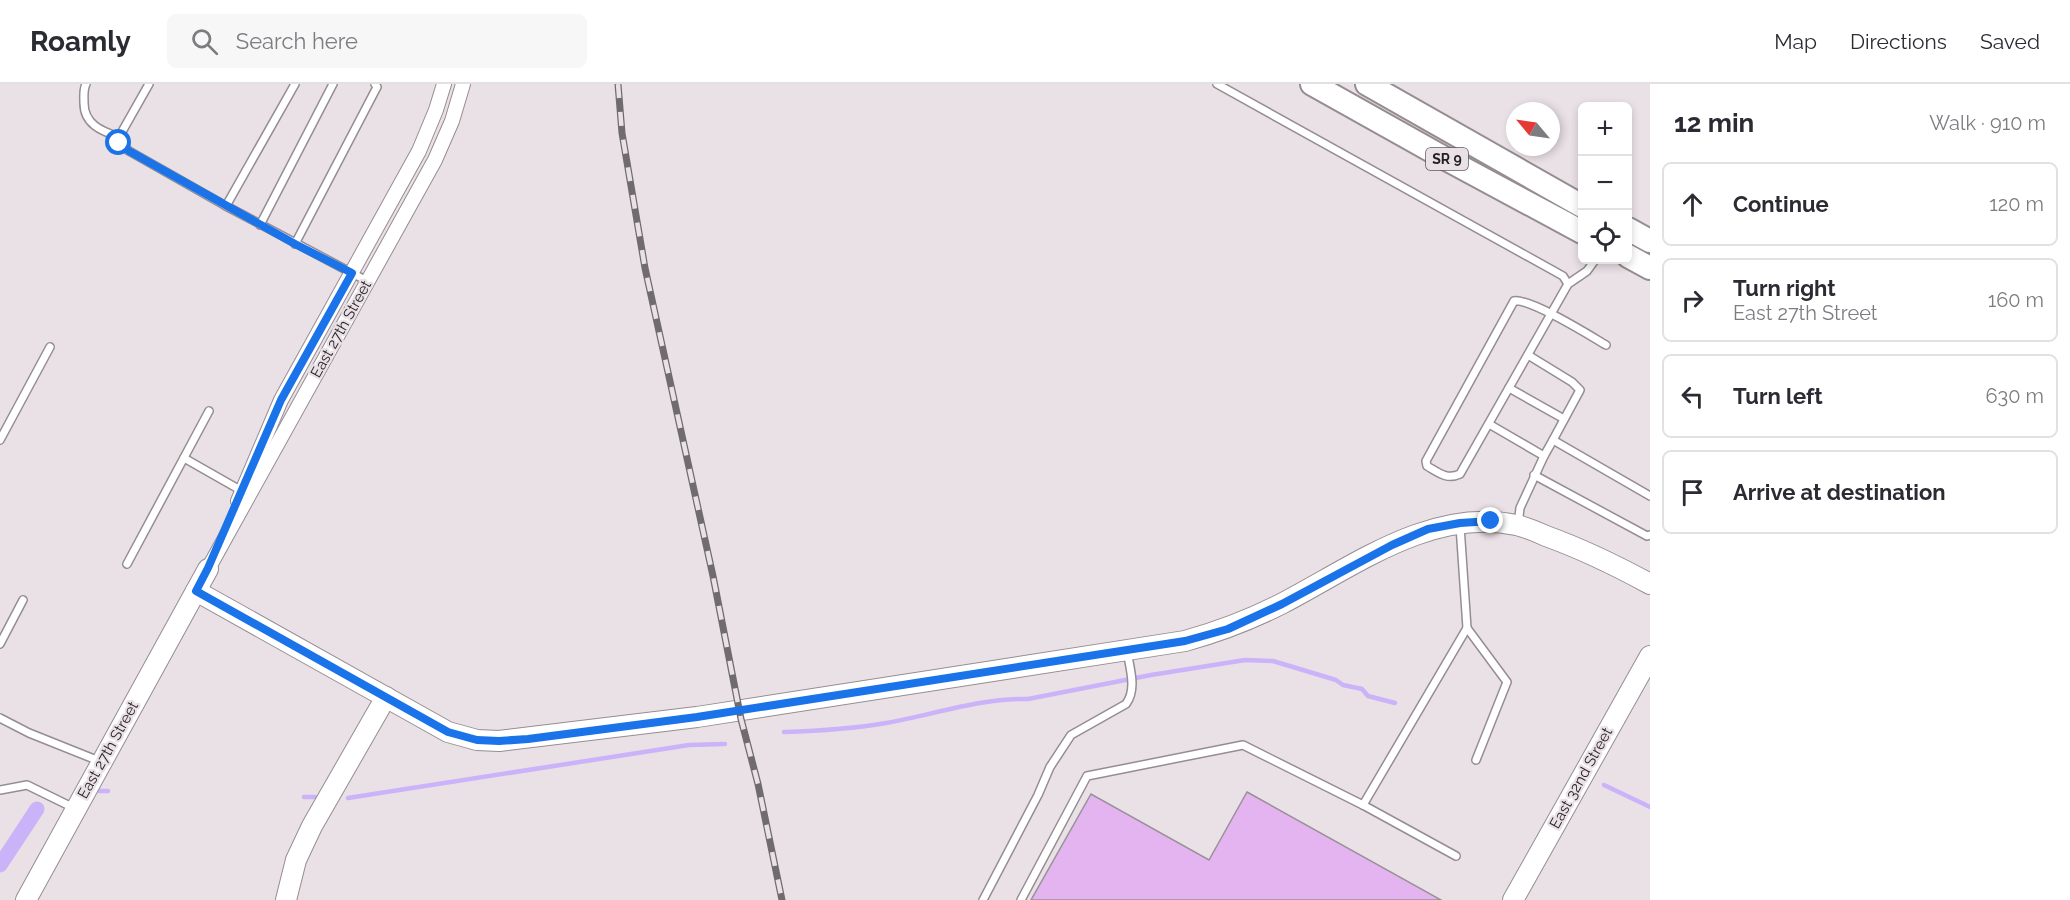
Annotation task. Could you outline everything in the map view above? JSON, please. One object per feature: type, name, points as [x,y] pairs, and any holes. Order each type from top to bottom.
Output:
[{"type":"main road","name":"SR 9","points":[[1312,84],[1578,230]]},
{"type":"main road","name":"SR 9","points":[[1367,84],[1578,204]]},
{"type":"main road","points":[[1632,231],[1650,241]]},
{"type":"main road","points":[[1632,258],[1650,268]]},
{"type":"street","name":"East 27th Street","points":[[208,568],[281,400],[419,151],[444,84]]},
{"type":"street","name":"East 27th Street","points":[[26,900],[435,160],[452,121],[463,84]]},
{"type":"street","points":[[196,591],[448,732],[477,740],[499,741],[697,717],[1185,641],[1228,629],[1428,529],[1460,523],[1491,521],[1518,525],[1570,545],[1650,584]]},
{"type":"street","name":"East 32nd Street","points":[[1513,900],[1650,656]]},
{"type":"street","points":[[286,900],[296,860],[312,826],[386,697]]},
{"type":"lane","points":[[86,84],[84,112],[89,122],[102,131],[119,137]]},
{"type":"lane","points":[[149,84],[119,137],[122,147],[260,225],[367,281]]},
{"type":"lane","points":[[226,206],[295,84]]},
{"type":"lane","points":[[260,225],[333,84]]},
{"type":"lane","points":[[295,244],[377,87],[375,84]]},
{"type":"lane","points":[[1216,84],[1563,276],[1568,284]]},
{"type":"lane","points":[[1592,264],[1587,271],[1568,284],[1551,314],[1528,356],[1460,474],[1453,478],[1446,477],[1427,466],[1426,461],[1514,301],[1521,300],[1551,314],[1606,345]]},
{"type":"lane","points":[[0,440],[50,347]]},
{"type":"lane","points":[[1518,525],[1520,508],[1534,475],[1580,390],[1572,382],[1528,356]]},
{"type":"lane","points":[[1509,388],[1564,419]]},
{"type":"lane","points":[[127,564],[209,411]]},
{"type":"lane","points":[[1489,424],[1544,456]]},
{"type":"lane","points":[[1553,440],[1650,496]]},
{"type":"lane","points":[[184,458],[242,491]]},
{"type":"lane","points":[[1534,475],[1647,536],[1650,535]]},
{"type":"lane","points":[[1460,523],[1467,628],[1507,682],[1476,760]]},
{"type":"lane","points":[[0,644],[23,600]]},
{"type":"lane","points":[[1363,805],[1467,628]]},
{"type":"lane","points":[[983,900],[1038,795],[1050,767],[1071,735],[1126,704],[1132,695],[1127,650]]},
{"type":"lane","points":[[0,718],[29,733],[101,762]]},
{"type":"lane","points":[[1021,900],[1087,776],[1243,745],[1363,805],[1456,856]]},
{"type":"lane","points":[[0,790],[27,785],[76,810]]},
{"type":"building","points":[[1247,792],[1441,900],[1031,900],[1091,794],[1209,860]]},
{"type":"waterway","points":[[784,732],[873,725],[974,704],[1028,699],[1151,675],[1245,660],[1273,661],[1336,680],[1343,685],[1362,689],[1368,696],[1395,703]]},
{"type":"waterway","points":[[348,798],[689,745],[725,744]]},
{"type":"waterway","points":[[1604,785],[1650,807]]},
{"type":"waterway","points":[[99,791],[108,791]]},
{"type":"waterway","points":[[304,797],[315,797]]},
{"type":"waterway","points":[[0,865],[37,809]]},
{"type":"railway","points":[[618,84],[622,133],[645,268],[782,900]]},
{"type":"route","points":[[119,143],[122,147],[226,206],[352,273],[281,400],[196,591],[448,732],[477,740],[528,739],[697,717],[1185,641],[1228,629],[1428,529],[1460,523],[1491,521]]}]
